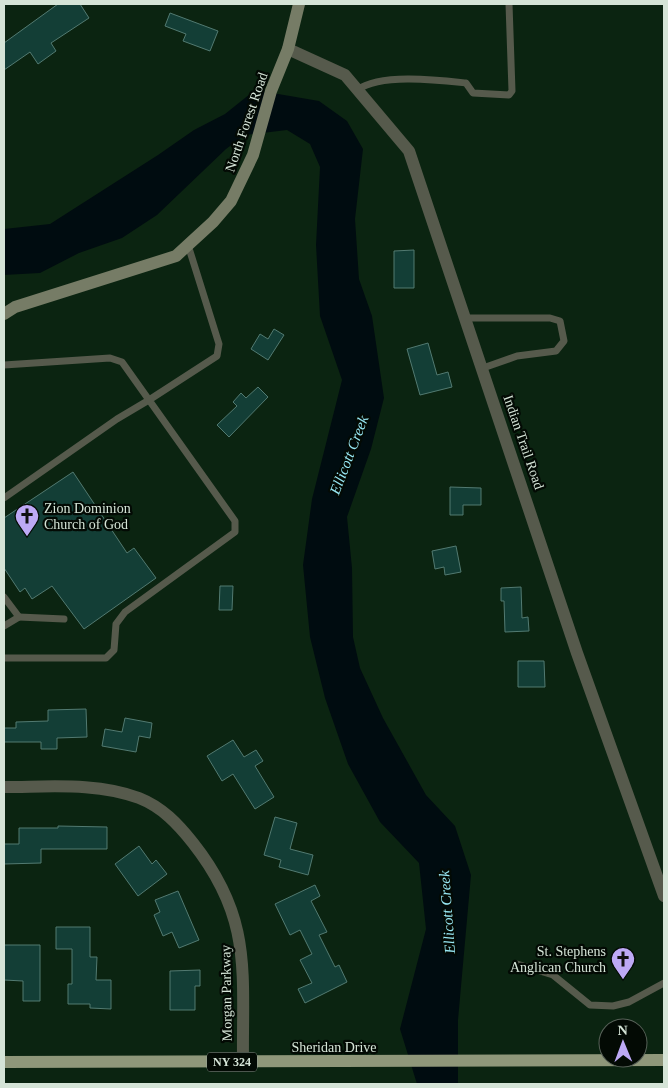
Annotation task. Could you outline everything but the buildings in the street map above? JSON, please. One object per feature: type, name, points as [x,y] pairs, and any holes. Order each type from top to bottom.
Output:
[{"type":"main road","name":"Sheridan Drive","points":[[4,1062],[664,1060]]},
{"type":"street","name":"North Forest Road","points":[[4,314],[15,307],[176,256],[232,201],[254,155],[271,91],[288,49],[300,4]]},
{"type":"street","name":"Indian Trail Road","points":[[288,49],[345,75],[409,151],[577,653],[664,896]]},
{"type":"street","name":"Morgan Parkway","points":[[4,787],[97,788],[121,793],[155,806],[179,826],[220,882],[238,927],[242,964],[243,1062]]},
{"type":"lane","points":[[357,90],[365,84],[376,82],[427,80],[466,82],[473,93],[509,95],[512,91],[509,4]]},
{"type":"lane","points":[[4,498],[117,419],[217,356],[219,344],[188,245]]},
{"type":"lane","points":[[466,318],[550,318],[560,321],[564,342],[556,351],[517,356],[482,368]]},
{"type":"lane","points":[[4,366],[110,358],[122,362],[235,521],[235,532],[125,612],[116,624],[114,650],[106,658],[4,658]]},
{"type":"lane","points":[[4,596],[18,617]]},
{"type":"lane","points":[[4,626],[18,617],[64,619]]},
{"type":"lane","points":[[518,964],[553,975],[590,1004],[613,1006],[628,1002],[664,983]]},
{"type":"water","name":"Ellicott Creek","points":[[255,90],[319,101],[347,121],[363,149],[355,219],[359,279],[372,316],[384,398],[371,449],[347,517],[352,568],[353,637],[360,668],[383,718],[426,795],[455,826],[471,875],[458,1020],[458,1084],[417,1084],[400,1029],[426,929],[419,863],[380,822],[348,764],[325,698],[310,637],[303,565],[312,499],[342,380],[320,316],[316,245],[320,167],[310,144],[287,130],[245,135],[226,149],[157,215],[122,238],[79,253],[40,273],[4,275],[4,229],[50,224],[194,130],[225,114]]},
{"type":"place","name":"Zion Dominion Church of God","points":[[27,537]]},
{"type":"place","name":"St. Stephens Anglican Church","points":[[623,980]]}]
